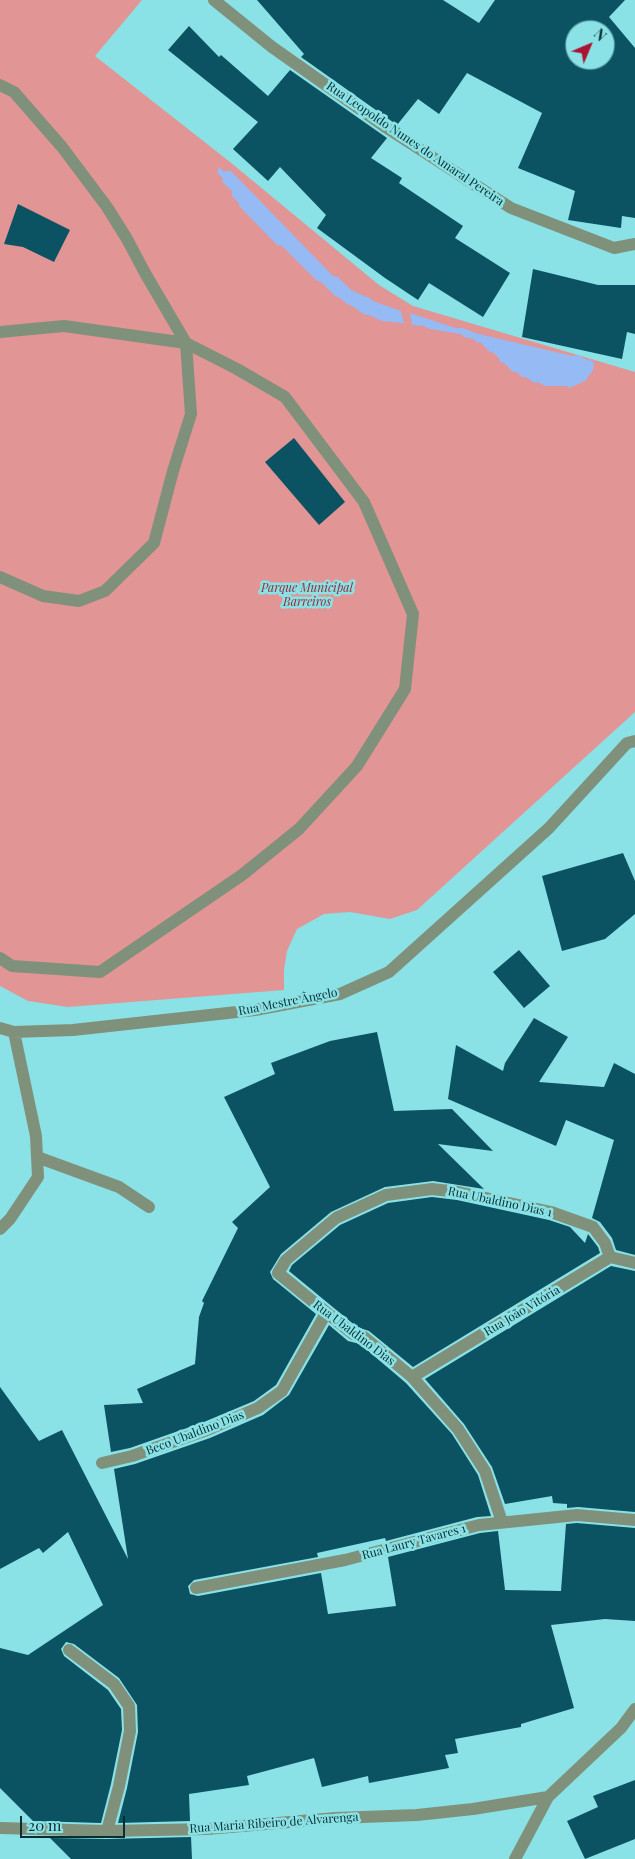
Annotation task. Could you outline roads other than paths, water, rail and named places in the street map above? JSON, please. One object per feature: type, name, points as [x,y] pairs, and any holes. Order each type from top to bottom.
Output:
[{"type":"street","name":"Rua Leopoldo Nunes do Amaral Pereira","points":[[214,0],[302,69],[387,128],[511,208],[614,248],[635,244]]},
{"type":"street","points":[[0,85],[14,92],[62,147],[107,207],[127,239],[186,343],[191,414],[173,471],[154,543],[105,590],[79,601],[43,596],[0,577]]},
{"type":"street","points":[[0,332],[64,326],[186,343],[237,369],[285,397],[364,502],[413,614],[405,689],[357,766],[299,829],[242,875],[100,972],[12,966],[0,958]]},
{"type":"street","name":"Rua Mestre Ângelo","points":[[0,1028],[14,1032],[73,1030],[255,1010],[340,994],[389,972],[549,828],[627,743],[635,741]]},
{"type":"street","points":[[0,1229],[10,1219],[38,1177],[36,1136],[14,1032]]},
{"type":"street","points":[[37,1157],[119,1187],[149,1207]]},
{"type":"street","name":"Rua Ubaldino Dias 1","points":[[278,1274],[286,1260],[336,1218],[386,1195],[432,1189],[458,1192],[551,1212],[593,1228],[605,1243],[610,1257]]},
{"type":"street","points":[[610,1257],[635,1263]]},
{"type":"street","name":"Rua João Vitória","points":[[412,1378],[610,1257]]},
{"type":"street","name":"Rua Ubaldino Dias","points":[[278,1274],[353,1334],[364,1337],[412,1378],[458,1429],[481,1464],[502,1522]]},
{"type":"street","name":"Beco Ubaldino Dias","points":[[102,1463],[132,1456],[207,1430],[258,1408],[282,1391],[326,1313]]},
{"type":"street","name":"Rua Laury Tavares 1","points":[[196,1588],[345,1560],[479,1525],[577,1515],[635,1520]]},
{"type":"street","points":[[68,1650],[114,1684],[129,1706],[130,1731],[119,1786],[107,1830]]},
{"type":"street","points":[[515,1859],[548,1797],[621,1728],[635,1709]]},
{"type":"street","name":"Rua Maria Ribeiro de Alvarenga","points":[[0,1828],[207,1829],[336,1818],[417,1815],[473,1809],[548,1797]]},
{"type":"water","points":[[219,167],[223,171],[231,171],[333,276],[338,277],[350,289],[359,294],[401,311],[404,324],[382,321],[365,315],[335,296],[321,282],[316,280],[282,246],[277,245],[239,206],[239,203],[232,196],[232,191],[222,182],[223,178],[217,173]]},
{"type":"water","points":[[410,313],[479,334],[572,356],[578,355],[594,363],[593,370],[585,381],[569,388],[567,386],[545,386],[538,382],[535,383],[522,377],[517,372],[513,372],[504,363],[500,362],[494,353],[490,352],[480,342],[477,343],[474,339],[464,337],[461,334],[412,325]]},
{"type":"park label","name":"Parque Municipal Barreiros","points":[[307,595]]}]
